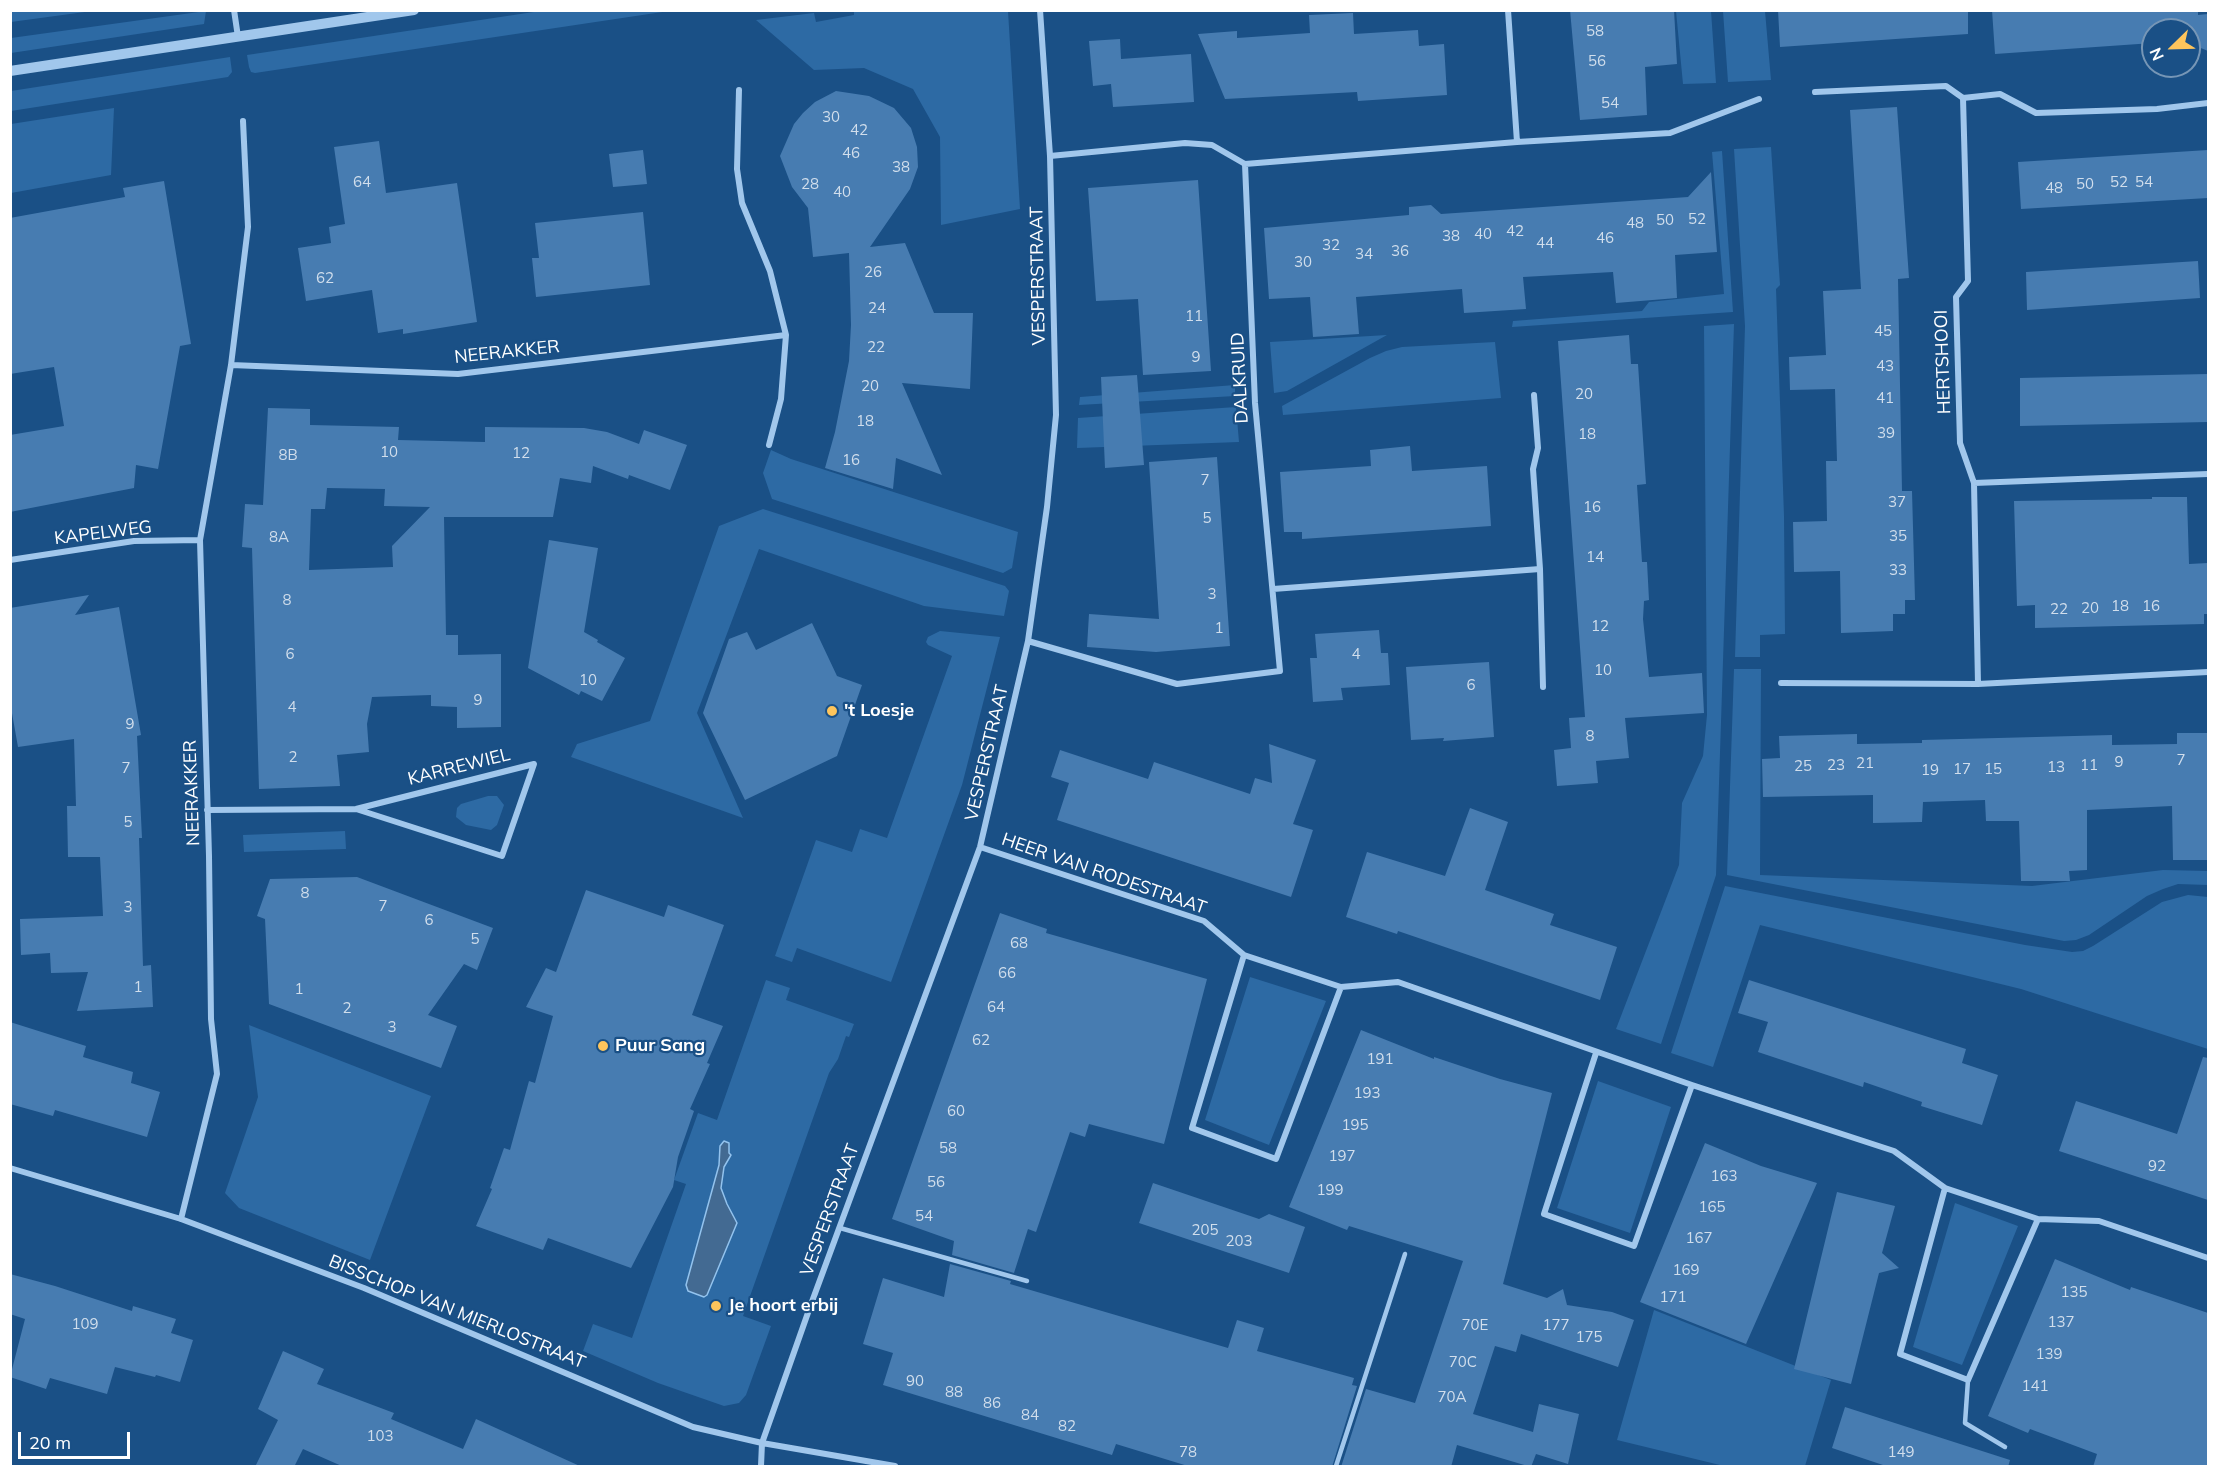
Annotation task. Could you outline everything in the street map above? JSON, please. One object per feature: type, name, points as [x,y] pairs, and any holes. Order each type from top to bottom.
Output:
[{"type":"street","points":[[234,10],[238,37]]},
{"type":"street","points":[[10,72],[414,10]]},
{"type":"street","name":"VESPERSTRAAT","points":[[761,1467],[762,1443],[980,847],[1028,641],[1047,507],[1056,415],[1050,156],[1040,10]]},
{"type":"street","points":[[1508,10],[1516,142]]},
{"type":"street","points":[[1815,92],[1946,86],[1963,98],[2000,94],[2036,113],[2157,109],[2208,103]]},
{"type":"street","points":[[739,90],[737,169],[742,203],[770,271],[786,335],[781,399],[769,445]]},
{"type":"street","name":"HERTSHOOI","points":[[1963,98],[1968,281],[1956,297],[1959,421],[1960,443],[1974,483],[1978,684]]},
{"type":"street","points":[[1050,156],[1185,143],[1212,144],[1245,164],[1516,142],[1670,133],[1759,99]]},
{"type":"street","name":"NEERAKKER","points":[[181,1219],[217,1074],[211,1019],[200,540],[231,365],[248,227],[243,121]]},
{"type":"street","name":"DALKRUID","points":[[1028,641],[1177,684],[1280,671],[1255,403],[1245,164]]},
{"type":"street","name":"NEERAKKER","points":[[231,365],[458,374],[786,335]]},
{"type":"street","points":[[1534,395],[1538,448],[1533,469],[1540,569],[1543,687]]},
{"type":"street","points":[[1974,483],[2208,474]]},
{"type":"street","name":"KAPELWEG","points":[[10,560],[134,541],[200,540]]},
{"type":"street","points":[[1273,589],[1540,569]]},
{"type":"street","points":[[1781,683],[1978,684],[2208,672]]},
{"type":"street","name":"KARREWIEL","points":[[207,810],[356,809],[534,764],[502,856],[356,809]]},
{"type":"street","name":"HEER VAN RODESTRAAT","points":[[980,847],[1204,921],[1244,956],[1341,987],[1398,982],[1596,1053],[1894,1151],[1945,1188],[2038,1219],[2099,1221],[2208,1258]]},
{"type":"street","points":[[1244,956],[1192,1128],[1276,1160],[1341,987]]},
{"type":"street","points":[[1596,1053],[1544,1214],[1634,1246],[1692,1085]]},
{"type":"street","name":"BISSCHOP VAN MIERLOSTRAAT","points":[[10,1168],[181,1219],[364,1288],[693,1426],[762,1443],[895,1467]]},
{"type":"street","points":[[1945,1188],[1900,1354],[1968,1380],[2038,1219]]},
{"type":"lane","points":[[840,1228],[1027,1281]]},
{"type":"lane","points":[[1336,1467],[1405,1254]]},
{"type":"lane","points":[[1968,1380],[1965,1423],[2006,1447]]},
{"type":"shaded area","points":[[11,10],[92,10],[92,11],[11,22]]},
{"type":"shaded area","points":[[547,10],[669,11],[255,73],[251,72],[249,67],[247,55]]},
{"type":"shaded area","points":[[206,11],[204,24],[11,53],[11,38]]},
{"type":"shaded area","points":[[854,11],[1008,11],[1020,209],[941,225],[940,137],[913,89],[864,68],[814,70],[756,20],[814,13],[816,22],[854,15]]},
{"type":"shaded area","points":[[1676,11],[1711,11],[1716,83],[1683,84]]},
{"type":"shaded area","points":[[1723,11],[1765,11],[1771,80],[1728,82]]},
{"type":"shaded area","points":[[230,57],[232,72],[228,77],[11,111],[11,91]]},
{"type":"shaded area","points":[[114,108],[111,175],[11,193],[11,124]]},
{"type":"shaded area","points":[[1771,147],[1780,285],[1776,289],[1784,516],[1785,634],[1760,635],[1760,657],[1735,657],[1745,326],[1734,149]]},
{"type":"shaded area","points":[[1722,151],[1733,312],[1512,327],[1513,321],[1642,311],[1649,302],[1724,294],[1712,152]]},
{"type":"shaded area","points":[[1734,324],[1716,875],[1661,1044],[1616,1029],[1679,865],[1682,803],[1703,756],[1707,715],[1704,326]]},
{"type":"shaded area","points":[[1387,335],[1287,391],[1274,393],[1270,342]]},
{"type":"shaded area","points":[[1495,342],[1501,398],[1283,415],[1282,406],[1386,351],[1402,347]]},
{"type":"shaded area","points":[[1235,385],[1235,396],[1079,405],[1080,397]]},
{"type":"shaded area","points":[[1236,407],[1239,442],[1077,448],[1078,418]]},
{"type":"shaded area","points":[[771,450],[791,459],[1018,532],[1012,568],[1003,573],[772,499],[763,473]]},
{"type":"shaded area","points":[[763,509],[1005,586],[1009,591],[1004,616],[924,606],[759,549],[697,713],[743,818],[571,757],[577,744],[650,721],[719,526]]},
{"type":"shaded area","points":[[940,631],[1000,637],[962,785],[891,982],[797,948],[792,962],[775,956],[816,840],[852,852],[860,829],[887,838],[952,656],[926,642],[928,637]]},
{"type":"shaded area","points":[[1734,669],[1761,669],[1760,875],[2032,886],[2163,870],[2208,871],[2208,885],[2178,884],[2163,889],[2147,896],[2089,935],[2076,940],[2064,941],[1727,875]]},
{"type":"shaded area","points":[[488,796],[497,796],[504,805],[497,825],[491,830],[466,825],[456,817],[457,808],[461,804]]},
{"type":"shaded area","points":[[345,831],[346,849],[244,852],[243,835]]},
{"type":"shaded area","points":[[1725,886],[2025,945],[2072,952],[2083,951],[2093,946],[2162,902],[2188,895],[2208,897],[2208,1049],[2021,989],[1760,925],[1713,1067],[1671,1053]]},
{"type":"shaded area","points":[[1250,977],[1326,1001],[1269,1145],[1205,1120]]},
{"type":"shaded area","points":[[766,980],[790,988],[786,1000],[854,1024],[829,1073],[743,1316],[771,1326],[746,1395],[739,1403],[724,1406],[658,1383],[583,1351],[593,1324],[632,1338],[686,1184],[674,1180],[698,1113],[717,1120]]},
{"type":"shaded area","points":[[249,1025],[431,1096],[370,1260],[239,1208],[225,1193],[258,1097]]},
{"type":"shaded area","points":[[1598,1081],[1671,1107],[1630,1233],[1557,1208]]},
{"type":"shaded area","points":[[724,1141],[729,1143],[731,1155],[724,1167],[721,1188],[737,1223],[707,1295],[704,1297],[688,1291],[686,1285],[719,1165],[720,1146]]},
{"type":"shaded area","points":[[1955,1203],[2018,1226],[1962,1365],[1913,1347]]},
{"type":"shaded area","points":[[1654,1310],[1831,1380],[1805,1466],[1724,1466],[1617,1440]]},
{"type":"building","points":[[1570,10],[1674,10],[1677,64],[1645,67],[1647,115],[1580,120]]},
{"type":"building","points":[[1778,10],[1968,10],[1968,34],[1780,47]]},
{"type":"building","points":[[1992,10],[2198,10],[2198,15],[2208,14],[2208,51],[2201,48],[2201,18],[2141,18],[2141,44],[1995,54]]},
{"type":"building","points":[[1353,13],[1354,34],[1418,30],[1419,46],[1444,44],[1447,95],[1358,101],[1357,92],[1225,99],[1198,34],[1237,31],[1237,38],[1310,33],[1309,15]]},
{"type":"building","points":[[1120,39],[1121,59],[1191,54],[1194,102],[1113,107],[1111,84],[1093,86],[1089,41]]},
{"type":"building","points":[[836,91],[869,96],[894,108],[911,128],[917,147],[918,167],[910,189],[870,247],[905,243],[934,313],[973,313],[970,389],[902,383],[942,475],[896,458],[893,489],[825,468],[835,432],[849,361],[851,325],[849,253],[813,257],[808,208],[792,187],[780,156],[794,124],[803,113],[815,102]]},
{"type":"building","points":[[1897,107],[1909,278],[1898,279],[1902,491],[1912,491],[1915,600],[1905,600],[1905,614],[1893,614],[1893,631],[1841,633],[1840,571],[1794,572],[1793,522],[1827,521],[1826,461],[1837,461],[1835,389],[1790,390],[1789,357],[1826,355],[1823,291],[1861,289],[1850,110]]},
{"type":"building","points":[[379,141],[386,193],[457,183],[477,322],[403,334],[403,329],[378,333],[372,290],[306,301],[298,248],[331,243],[329,227],[345,224],[334,147]]},
{"type":"building","points":[[643,150],[647,184],[613,187],[609,154]]},
{"type":"building","points":[[2208,150],[2208,198],[2021,209],[2018,162]]},
{"type":"building","points":[[1711,172],[1717,252],[1675,255],[1677,298],[1616,303],[1613,272],[1523,277],[1526,309],[1464,313],[1462,289],[1356,297],[1359,334],[1313,337],[1310,297],[1269,299],[1264,228],[1409,215],[1409,207],[1431,205],[1441,214],[1688,197]]},
{"type":"building","points":[[1198,180],[1211,371],[1143,375],[1138,299],[1096,301],[1088,188]]},
{"type":"building","points":[[164,181],[191,344],[180,346],[158,469],[136,465],[134,488],[10,512],[10,435],[64,426],[54,367],[10,374],[10,218],[125,197],[123,188]]},
{"type":"building","points":[[643,212],[650,285],[536,297],[532,258],[539,258],[535,223]]},
{"type":"building","points":[[2198,261],[2200,298],[2027,310],[2026,272]]},
{"type":"building","points":[[1629,335],[1631,364],[1638,364],[1646,484],[1637,485],[1642,562],[1647,562],[1649,600],[1644,601],[1643,619],[1649,677],[1702,673],[1704,713],[1625,718],[1629,758],[1596,761],[1598,783],[1557,786],[1554,750],[1571,748],[1569,718],[1585,717],[1558,341]]},
{"type":"building","points":[[2208,374],[2208,422],[2020,426],[2020,378]]},
{"type":"building","points":[[1137,375],[1144,465],[1105,468],[1101,377]]},
{"type":"building","points":[[268,408],[310,409],[310,425],[399,427],[398,440],[485,442],[485,427],[584,428],[607,432],[639,444],[644,430],[687,445],[670,490],[629,475],[628,479],[593,466],[591,483],[560,478],[553,517],[444,517],[446,635],[458,635],[458,655],[501,654],[501,727],[457,728],[457,707],[431,706],[431,695],[372,697],[367,724],[369,752],[337,755],[340,786],[259,789],[252,548],[242,547],[245,504],[263,505]],"holes":[[[327,488],[385,489],[384,506],[430,507],[392,546],[393,567],[309,570],[311,509],[325,509]]]},
{"type":"building","points":[[1410,446],[1412,471],[1487,466],[1491,526],[1302,539],[1302,532],[1284,532],[1280,472],[1371,466],[1370,450]]},
{"type":"building","points":[[1217,457],[1230,646],[1156,652],[1087,647],[1089,614],[1159,619],[1149,462]]},
{"type":"building","points":[[2152,497],[2187,497],[2189,564],[2208,563],[2208,614],[2204,614],[2204,624],[2035,628],[2035,605],[2017,606],[2014,501],[2152,499]]},
{"type":"building","points":[[549,540],[598,548],[584,632],[625,658],[602,701],[581,691],[579,695],[528,668]]},
{"type":"building","points":[[89,595],[75,615],[119,607],[141,735],[137,736],[142,838],[139,838],[143,966],[151,965],[153,1007],[77,1011],[88,972],[51,973],[50,953],[21,955],[20,919],[103,916],[100,857],[68,857],[67,806],[76,806],[74,739],[18,747],[10,702],[10,608]]},
{"type":"building","points":[[812,623],[837,676],[862,685],[837,756],[745,800],[703,713],[729,639],[747,632],[756,650]]},
{"type":"building","points":[[1379,630],[1381,653],[1388,653],[1390,685],[1341,688],[1343,700],[1313,702],[1310,658],[1317,658],[1315,634]]},
{"type":"building","points":[[1489,662],[1494,737],[1443,741],[1444,738],[1411,740],[1406,667]]},
{"type":"building","points":[[2177,733],[2208,733],[2208,860],[2173,860],[2172,806],[2087,810],[2087,870],[2069,871],[2070,881],[2021,881],[2019,821],[1986,821],[1985,800],[1923,802],[1922,822],[1873,823],[1873,795],[1763,797],[1762,759],[1780,758],[1779,736],[1857,734],[1857,744],[2112,735],[2112,745],[2177,744]]},
{"type":"building","points":[[1269,744],[1316,760],[1293,824],[1313,830],[1291,897],[1057,820],[1069,783],[1051,777],[1060,750],[1148,779],[1154,762],[1250,794],[1255,778],[1272,783]]},
{"type":"building","points":[[1470,808],[1508,822],[1485,890],[1554,914],[1550,925],[1617,947],[1600,1000],[1398,931],[1397,934],[1346,917],[1367,852],[1445,876]]},
{"type":"building","points":[[357,877],[493,928],[477,970],[464,964],[428,1015],[457,1026],[441,1068],[269,1004],[265,919],[257,916],[270,879]]},
{"type":"building","points":[[586,890],[664,917],[668,905],[724,925],[692,1015],[723,1026],[707,1063],[710,1064],[690,1109],[694,1111],[678,1157],[673,1187],[631,1268],[548,1238],[543,1250],[476,1226],[492,1189],[490,1188],[504,1148],[510,1150],[529,1081],[535,1083],[553,1016],[526,1007],[546,968],[556,972]]},
{"type":"building","points":[[1000,913],[1047,929],[1046,933],[1207,979],[1164,1144],[1089,1124],[1085,1137],[1070,1132],[1036,1232],[1028,1229],[1014,1273],[952,1255],[954,1241],[892,1219]]},
{"type":"building","points":[[1749,980],[1966,1049],[1962,1063],[1998,1075],[1982,1125],[1921,1106],[1922,1102],[1864,1082],[1863,1087],[1758,1052],[1768,1022],[1738,1013]]},
{"type":"building","points":[[10,1022],[86,1046],[83,1057],[133,1072],[131,1083],[160,1092],[147,1137],[55,1110],[53,1116],[10,1104]]},
{"type":"building","points":[[1361,1030],[1434,1059],[1434,1057],[1552,1093],[1503,1284],[1547,1298],[1563,1289],[1567,1305],[1612,1312],[1634,1320],[1618,1367],[1521,1334],[1516,1352],[1495,1346],[1473,1414],[1533,1432],[1539,1404],[1579,1414],[1568,1464],[1536,1454],[1531,1467],[1457,1445],[1451,1467],[1341,1467],[1366,1389],[1415,1403],[1463,1261],[1349,1226],[1347,1230],[1289,1207]]},
{"type":"building","points":[[2203,1057],[2208,1058],[2208,1200],[2059,1151],[2076,1101],[2177,1134]]},
{"type":"building","points":[[1705,1143],[1761,1166],[1817,1183],[1746,1344],[1640,1302]]},
{"type":"building","points":[[1153,1183],[1259,1219],[1269,1214],[1305,1227],[1289,1273],[1139,1223]]},
{"type":"building","points":[[1837,1192],[1895,1206],[1882,1253],[1899,1268],[1879,1273],[1851,1384],[1794,1369]]},
{"type":"building","points":[[2055,1259],[2130,1290],[2131,1287],[2208,1313],[2208,1467],[2093,1467],[2097,1454],[2030,1429],[2028,1433],[1988,1416]]},
{"type":"building","points":[[950,1264],[1228,1348],[1237,1320],[1264,1328],[1257,1351],[1354,1378],[1352,1385],[1357,1386],[1332,1467],[1191,1467],[1116,1444],[1112,1455],[883,1385],[893,1353],[863,1344],[883,1278],[944,1297]]},
{"type":"building","points":[[10,1274],[132,1311],[133,1306],[176,1319],[171,1333],[193,1340],[180,1382],[115,1367],[107,1394],[50,1378],[46,1389],[10,1377],[25,1319],[10,1314]]},
{"type":"building","points":[[283,1351],[324,1369],[317,1384],[394,1413],[391,1419],[463,1449],[476,1419],[582,1467],[344,1467],[303,1449],[294,1467],[255,1467],[278,1420],[258,1409]]},
{"type":"building","points":[[1845,1407],[2010,1460],[2008,1467],[1889,1467],[1832,1448]]},
{"type":"place","name":"'t Loesje","points":[[832,711]]},
{"type":"place","name":"Puur Sang","points":[[603,1046]]},
{"type":"place","name":"Je hoort erbij","points":[[716,1306]]}]
